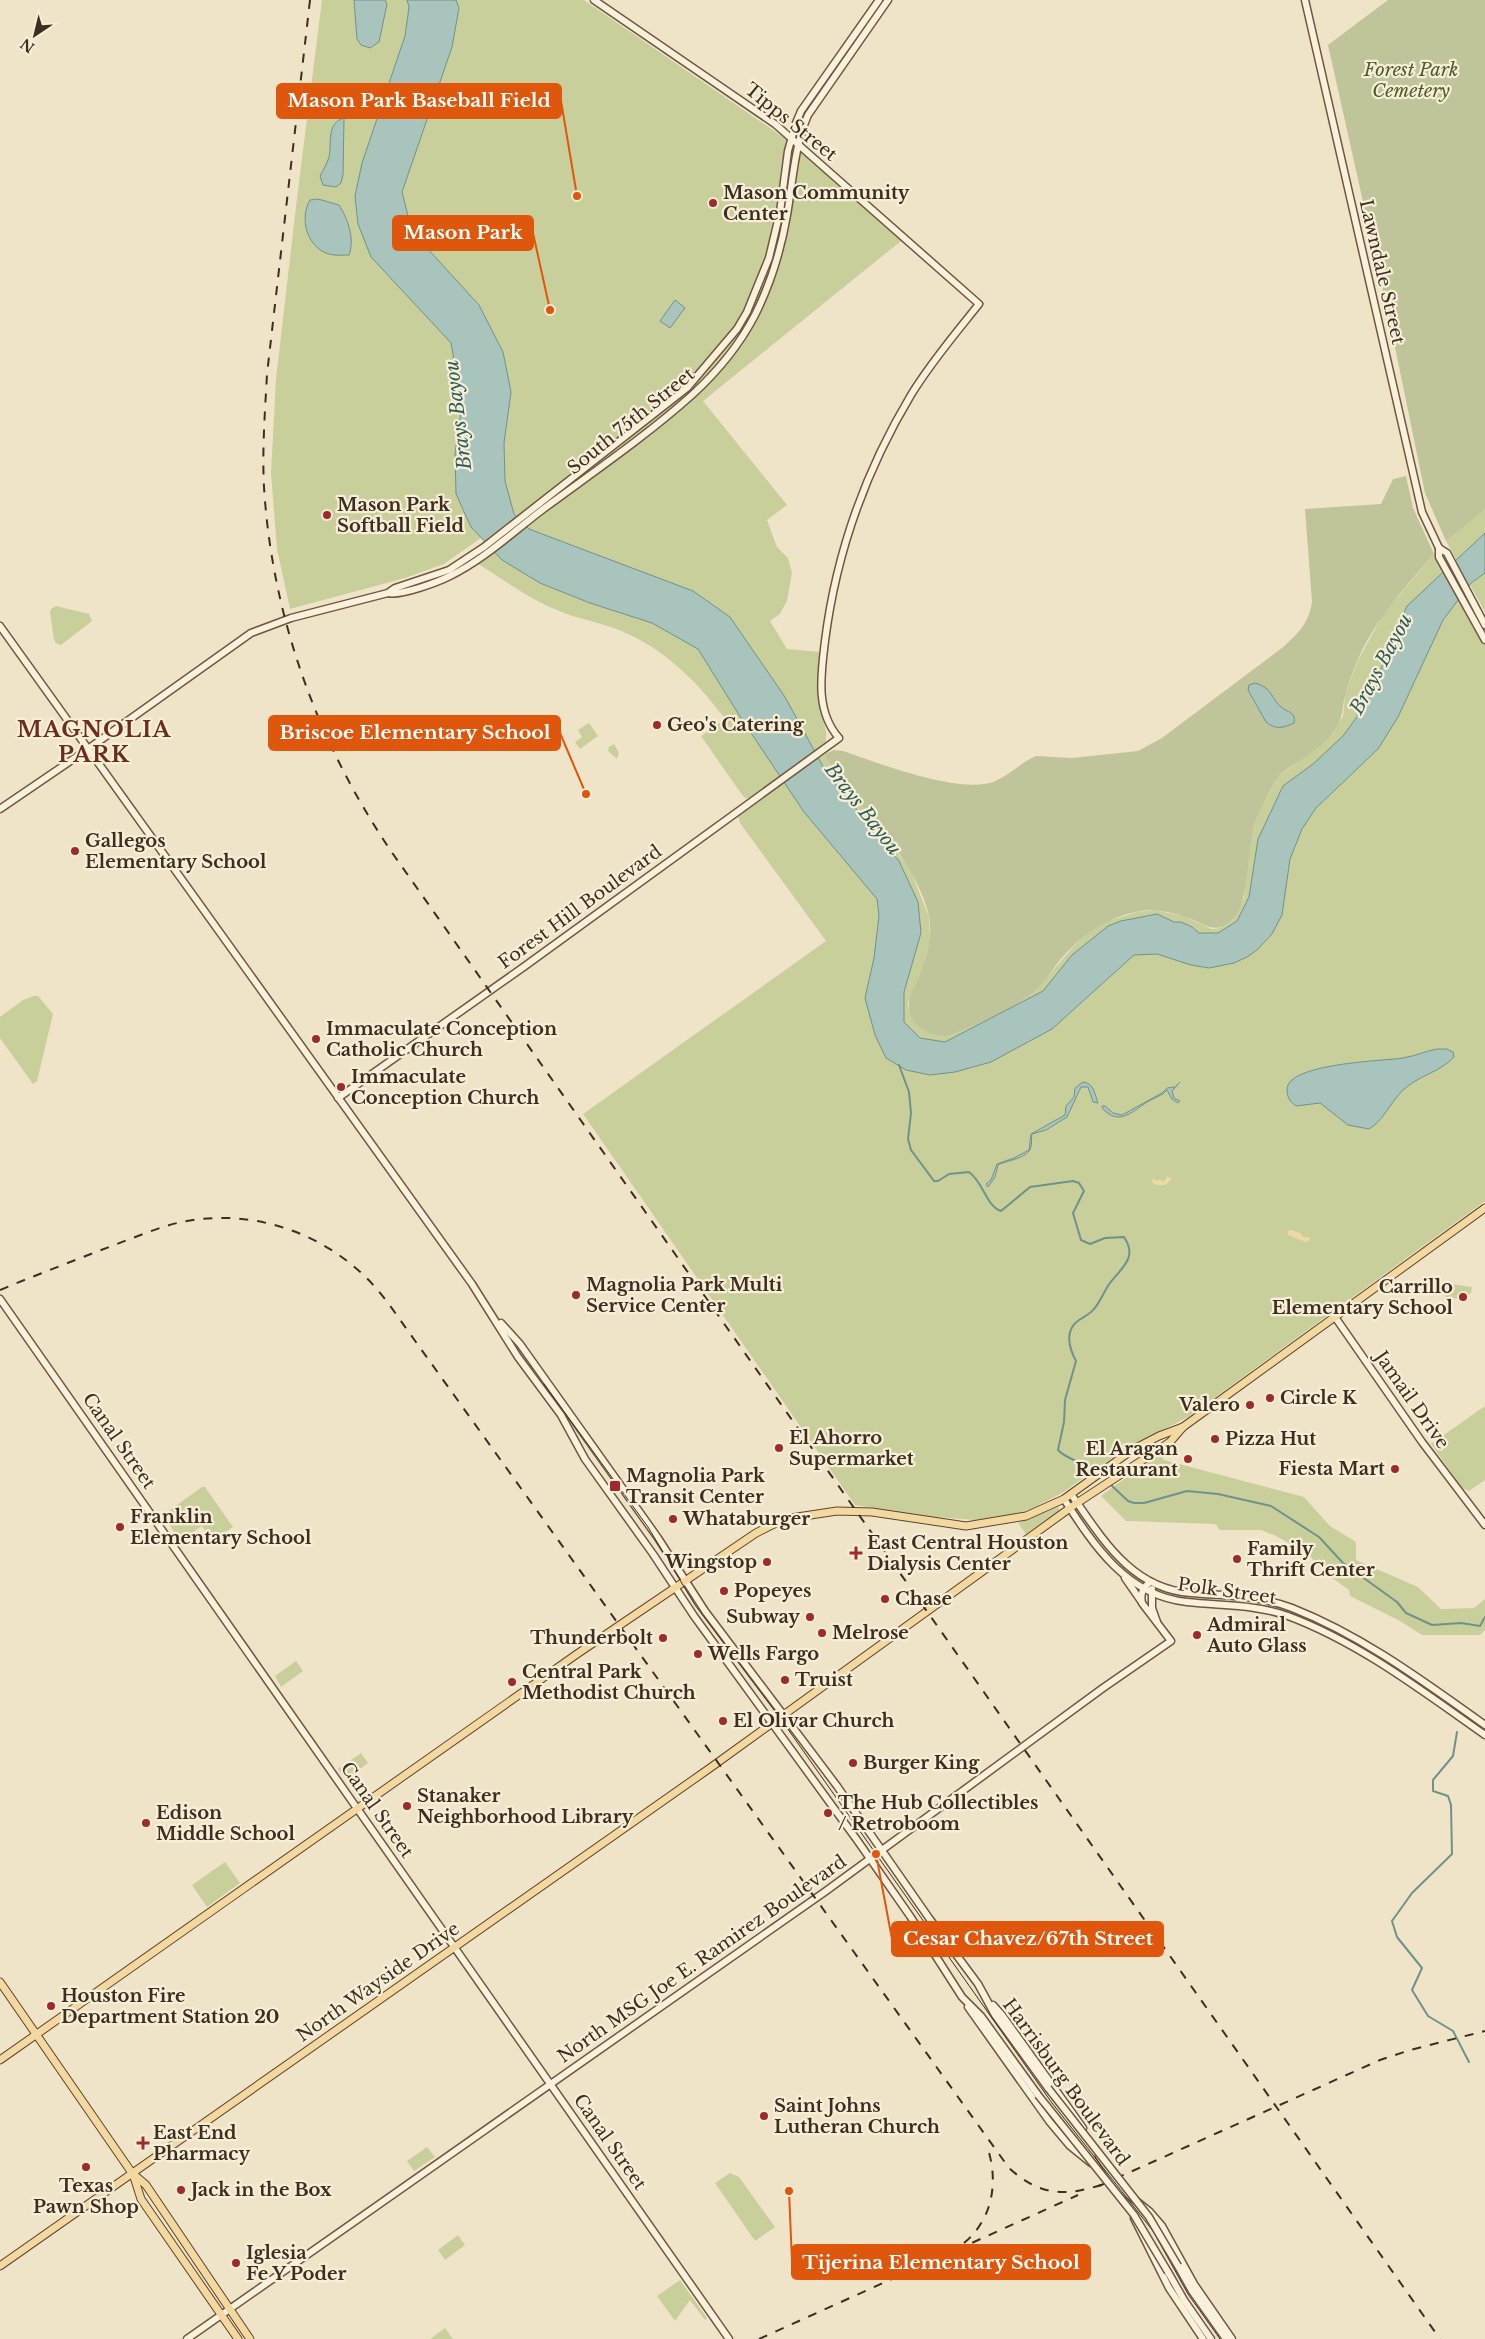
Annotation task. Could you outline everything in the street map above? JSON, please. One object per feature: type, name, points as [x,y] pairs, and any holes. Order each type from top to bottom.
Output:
[{"type":"main road","name":"Tipps Street","points":[[594,0],[774,124],[979,304],[945,347],[912,394],[875,466],[849,530],[835,579],[822,669],[823,706],[828,723],[839,738]]},
{"type":"main road","name":"South 75th Street","points":[[533,513],[687,388],[737,329],[751,304],[769,258],[780,212],[788,151],[801,111],[879,0]]},
{"type":"main road","name":"South 75th Street","points":[[0,809],[251,633],[291,618],[388,593],[395,588],[449,570],[478,554],[693,394],[732,351],[744,333],[754,315],[777,260],[798,144],[808,115],[888,0]]},
{"type":"main road","name":"Lawndale Street","points":[[1305,0],[1422,512],[1439,548],[1446,554],[1485,625]]},
{"type":"main road","points":[[769,258],[777,260]]},
{"type":"main road","name":"Lawndale Street","points":[[1439,548],[1439,557],[1485,640]]},
{"type":"main road","name":"Harrisburg Boulevard","points":[[0,626],[490,1311],[518,1357],[561,1415],[585,1460],[871,1859],[962,1997],[981,2016],[1038,2095],[1134,2215],[1184,2300],[1211,2339]]},
{"type":"main road","name":"Forest Hill Boulevard","points":[[338,1098],[839,738]]},
{"type":"main road","points":[[0,2060],[756,1533],[784,1519],[837,1511],[872,1512],[966,1526],[1026,1516],[1068,1497],[1108,1466],[1139,1446],[1183,1427],[1485,1208]]},
{"type":"main road","name":"Canal Street","points":[[1,1302],[729,2339]]},
{"type":"main road","name":"Harrisburg Boulevard","points":[[490,1311],[520,1344],[658,1538],[685,1582],[837,1786],[989,2001],[995,2015],[1048,2088],[1149,2217],[1192,2291],[1226,2339]]},
{"type":"main road","name":"Jamail Drive","points":[[1335,1317],[1464,1500],[1485,1525]]},
{"type":"main road","name":"North Wayside Drive","points":[[0,2266],[783,1716],[1077,1503],[1170,1442],[1183,1427]]},
{"type":"main road","name":"Polk Street","points":[[1068,1497],[1077,1503],[1121,1562],[1150,1582],[1175,1591],[1246,1597],[1292,1608],[1380,1651],[1485,1726]]},
{"type":"main road","name":"Polk Street","points":[[1068,1497],[1070,1508],[1099,1551],[1123,1575],[1144,1588],[1184,1602],[1246,1607],[1288,1616],[1375,1659],[1485,1735]]},
{"type":"main road","points":[[1123,1575],[1157,1622]]},
{"type":"main road","points":[[1142,1603],[1144,1588],[1150,1582]]},
{"type":"main road","points":[[1150,1582],[1152,1608],[1157,1622]]},
{"type":"main road","points":[[1246,1597],[1246,1607]]},
{"type":"main road","name":"North MSG Joe E. Ramirez Boulevard","points":[[187,2339],[871,1859],[1171,1641],[1157,1622]]},
{"type":"main road","points":[[1473,1727],[1477,1720]]},
{"type":"main road","points":[[0,1982],[132,2173],[146,2185],[251,2338]]},
{"type":"main road","points":[[962,1997],[1048,2121],[1072,2148],[1103,2174],[1124,2201],[1170,2288],[1203,2339]]},
{"type":"main road","points":[[989,2001],[1002,2015],[1088,2135],[1102,2162],[1120,2188],[1149,2211],[1162,2226],[1194,2284],[1232,2339]]},
{"type":"main road","points":[[132,2173],[140,2199],[237,2338]]},
{"type":"main road","points":[[1135,2221],[1149,2211]]},
{"type":"green space","points":[[322,0],[584,0],[796,146],[901,241],[703,401],[787,505],[767,520],[777,547],[788,558],[792,573],[787,601],[780,614],[770,621],[787,649],[821,652],[818,695],[826,732],[826,742],[752,799],[745,798],[740,792],[701,736],[725,719],[701,690],[675,664],[661,653],[629,634],[564,613],[536,600],[478,564],[494,552],[515,514],[444,564],[405,578],[290,609],[277,549],[271,473],[276,379]]},
{"type":"green space","name":"Forest Park Cemetery","points":[[1388,0],[1485,0],[1485,510],[1446,541],[1425,493],[1389,318],[1328,45]]},
{"type":"green space","points":[[1406,476],[1413,508],[1434,554],[1392,604],[1365,644],[1350,680],[1341,716],[1334,731],[1316,749],[1280,775],[1272,788],[1254,827],[1243,900],[1238,912],[1231,921],[1225,925],[1213,928],[1179,915],[1161,911],[1148,910],[1125,915],[1104,924],[1085,936],[1060,960],[1036,990],[1016,1004],[970,1027],[947,1036],[933,1034],[920,1028],[909,1011],[909,1001],[921,972],[929,940],[929,916],[923,898],[916,881],[896,849],[836,772],[825,754],[834,750],[843,751],[918,776],[939,781],[978,785],[999,779],[1036,756],[1072,758],[1138,751],[1162,738],[1282,648],[1302,628],[1311,609],[1312,602],[1305,509],[1381,504],[1393,479]]},
{"type":"green space","points":[[1485,510],[1485,612],[1446,541]]},
{"type":"green space","points":[[1434,554],[1485,645],[1485,1201],[1188,1417],[1122,1451],[1062,1493],[1031,1509],[1000,1518],[975,1520],[921,1516],[855,1505],[583,1114],[826,941],[740,823],[738,816],[825,754],[911,871],[929,917],[930,939],[923,968],[908,1003],[909,1011],[947,1036],[985,1019],[1036,990],[1073,947],[1105,922],[1137,912],[1154,910],[1183,916],[1212,929],[1220,928],[1231,921],[1244,898],[1250,842],[1257,816],[1278,777],[1333,733],[1343,716],[1345,694],[1359,658],[1384,613]]},
{"type":"green space","points":[[56,606],[89,614],[92,621],[61,645],[57,644],[54,640],[50,612]]},
{"type":"green space","points":[[589,723],[598,736],[580,749],[575,742],[582,737],[578,730]]},
{"type":"green space","points":[[614,744],[619,753],[617,759],[608,751],[609,747]]},
{"type":"green space","points":[[38,996],[53,1014],[37,1081],[33,1084],[0,1038],[0,1017],[23,1000]]},
{"type":"green space","points":[[1451,1284],[1472,1287],[1471,1293],[1459,1299],[1446,1297],[1442,1291]]},
{"type":"green space","points":[[1485,1406],[1485,1480],[1469,1491],[1462,1488],[1431,1444]]},
{"type":"green space","points":[[1159,1453],[1164,1460],[1304,1497],[1330,1526],[1356,1542],[1356,1560],[1418,1587],[1441,1609],[1474,1608],[1485,1599],[1485,1630],[1480,1635],[1422,1635],[1400,1621],[1350,1596],[1349,1590],[1327,1574],[1308,1554],[1261,1530],[1220,1530],[1215,1524],[1126,1521],[1101,1496]]},
{"type":"green space","points":[[202,1487],[205,1487],[233,1527],[213,1541],[202,1526],[180,1541],[163,1515]]},
{"type":"green space","points":[[1058,1507],[1060,1510],[1026,1534],[1018,1523]]},
{"type":"green space","points":[[296,1661],[303,1671],[281,1687],[275,1676]]},
{"type":"green space","points":[[361,1753],[368,1763],[346,1779],[338,1769]]},
{"type":"green space","points":[[225,1862],[240,1883],[207,1907],[192,1885]]},
{"type":"green space","points":[[427,2147],[435,2157],[414,2171],[407,2161]]},
{"type":"green space","points":[[730,2173],[739,2177],[775,2227],[755,2241],[715,2183]]},
{"type":"green space","points":[[458,2235],[465,2245],[445,2260],[438,2250]]},
{"type":"green space","points":[[680,2280],[707,2318],[705,2320],[690,2300],[675,2321],[657,2296]]},
{"type":"green space","points":[[445,2328],[453,2339],[430,2339]]},
{"type":"sand","points":[[1167,1176],[1172,1179],[1165,1185],[1156,1185],[1152,1182],[1153,1178],[1164,1182]]},
{"type":"sand","points":[[1288,1231],[1300,1233],[1303,1237],[1309,1237],[1310,1240],[1307,1242],[1288,1235]]},
{"type":"water","points":[[354,0],[385,0],[387,4],[379,42],[370,48],[361,45],[357,39]]},
{"type":"water","points":[[407,0],[456,0],[459,8],[452,47],[402,192],[410,224],[426,247],[479,305],[503,352],[511,392],[504,443],[505,481],[514,514],[529,529],[693,591],[730,617],[785,697],[826,772],[899,861],[918,902],[921,933],[904,992],[904,1022],[920,1038],[945,1042],[1043,991],[1072,955],[1108,926],[1121,921],[1157,914],[1174,922],[1181,922],[1199,933],[1218,933],[1237,921],[1249,897],[1258,839],[1283,786],[1313,764],[1343,736],[1367,703],[1407,606],[1485,533],[1485,573],[1471,583],[1443,620],[1398,717],[1378,749],[1316,808],[1302,829],[1290,859],[1282,915],[1272,934],[1257,950],[1234,963],[1209,968],[1191,965],[1157,954],[1134,955],[1052,1029],[991,1062],[955,1072],[930,1075],[906,1070],[886,1058],[875,1035],[865,998],[874,958],[879,916],[877,899],[804,812],[739,715],[698,649],[652,623],[590,603],[540,583],[502,560],[471,527],[456,494],[455,453],[462,405],[451,343],[371,257],[358,224],[355,196],[362,163],[405,36],[409,7]]},
{"type":"water","points":[[344,118],[343,175],[341,183],[336,187],[323,185],[320,176],[329,157],[332,129],[334,124]]},
{"type":"water","points":[[318,199],[339,205],[348,223],[351,236],[349,255],[329,254],[321,251],[310,239],[305,223],[305,215],[310,200]]},
{"type":"water","points":[[675,300],[685,308],[670,328],[660,321]]},
{"type":"water","points":[[1255,683],[1266,688],[1280,706],[1292,714],[1294,723],[1280,727],[1266,722],[1248,690],[1249,685]]},
{"type":"water","points":[[1437,1049],[1447,1049],[1453,1052],[1454,1057],[1443,1066],[1413,1082],[1402,1091],[1380,1120],[1369,1129],[1348,1125],[1320,1103],[1296,1106],[1288,1095],[1287,1090],[1291,1081],[1302,1074],[1318,1069],[1358,1062],[1403,1058]]},
{"type":"water","points":[[1083,1082],[1092,1087],[1098,1103],[1093,1102],[1088,1087],[1081,1087],[1067,1117],[1046,1130],[1032,1134],[1029,1151],[1022,1157],[998,1165],[995,1177],[988,1187],[986,1184],[991,1180],[997,1164],[1029,1150],[1031,1134],[1065,1115],[1066,1106],[1074,1097],[1075,1088]]},
{"type":"water","points":[[1180,1082],[1172,1091],[1174,1098],[1180,1101],[1178,1103],[1172,1099],[1167,1090],[1125,1116],[1120,1117],[1109,1114],[1102,1106],[1105,1106],[1113,1113],[1122,1115],[1162,1093],[1167,1088],[1175,1087]]},
{"type":"waterway","points":[[899,1065],[909,1092],[911,1113],[908,1139],[911,1150],[934,1181],[938,1181],[949,1174],[969,1172],[992,1204],[1001,1211],[1030,1187],[1073,1181],[1079,1183],[1084,1191],[1073,1213],[1081,1240],[1090,1244],[1105,1238],[1124,1237],[1128,1244],[1129,1257],[1127,1262],[1110,1283],[1091,1312],[1074,1324],[1069,1339],[1071,1351],[1076,1361],[1065,1400],[1064,1422],[1058,1450],[1097,1472]]},
{"type":"waterway","points":[[1110,1484],[1128,1501],[1134,1503],[1144,1503],[1187,1491],[1218,1494],[1271,1506],[1319,1537],[1343,1563],[1397,1602],[1406,1613],[1432,1625],[1461,1623],[1480,1626],[1485,1617]]},
{"type":"waterway","points":[[1457,1732],[1453,1756],[1433,1780],[1433,1791],[1448,1796],[1451,1805],[1452,1854],[1412,1893],[1392,1921],[1397,1937],[1422,1968],[1412,1990],[1428,2016],[1453,2031],[1469,2062]]},
{"type":"tram line","points":[[544,1384],[648,1527],[695,1605],[780,1718],[1052,2103],[1153,2231],[1188,2294],[1220,2339]]},
{"type":"railway","points":[[310,0],[267,374],[263,473],[269,536],[277,585],[289,633],[322,725],[343,770],[393,854],[1440,2339]]},
{"type":"railway","points":[[0,1290],[159,1228],[191,1220],[217,1218],[268,1223],[292,1231],[338,1254],[358,1270],[391,1307],[1009,2168],[1020,2177],[1042,2189],[1065,2192],[1104,2184]]},
{"type":"railway","points":[[1099,2186],[1380,2060],[1410,2050],[1485,2031]]},
{"type":"railway","points":[[964,2243],[982,2223],[991,2199],[993,2173],[987,2146]]},
{"type":"railway","points":[[759,2339],[1078,2195]]},
{"type":"place","name":"Mason Park Baseball Field","points":[[577,196]]},
{"type":"place","name":"Mason Community Center","points":[[713,203]]},
{"type":"place","name":"Mason Park","points":[[550,310]]},
{"type":"place","name":"Mason Park Softball Field","points":[[327,515]]},
{"type":"place","name":"Geo's Catering","points":[[657,725]]},
{"type":"place","name":"Briscoe Elementary School","points":[[586,794]]},
{"type":"place","name":"Gallegos Elementary School","points":[[75,851]]},
{"type":"place","name":"Immaculate Conception Catholic Church","points":[[316,1039]]},
{"type":"place","name":"Immaculate Conception Church","points":[[341,1087]]},
{"type":"place","name":"Magnolia Park Multi Service Center","points":[[576,1295]]},
{"type":"place","name":"Carrillo Elementary School","points":[[1463,1297]]},
{"type":"place","name":"Circle K","points":[[1270,1398]]},
{"type":"place","name":"Valero","points":[[1250,1405]]},
{"type":"place","name":"Pizza Hut","points":[[1215,1439]]},
{"type":"place","name":"El Ahorro Supermarket","points":[[779,1448]]},
{"type":"place","name":"El Aragan Restaurant","points":[[1188,1459]]},
{"type":"place","name":"Fiesta Mart","points":[[1395,1469]]},
{"type":"place","name":"Magnolia Park Transit Center","points":[[615,1486]]},
{"type":"place","name":"Whataburger","points":[[673,1519]]},
{"type":"place","name":"Franklin Elementary School","points":[[120,1527]]},
{"type":"place","name":"East Central Houston Dialysis Center","points":[[856,1553]]},
{"type":"place","name":"Family Thrift Center","points":[[1237,1559]]},
{"type":"place","name":"Wingstop","points":[[767,1562]]},
{"type":"place","name":"Popeyes","points":[[724,1591]]},
{"type":"place","name":"Chase","points":[[885,1599]]},
{"type":"place","name":"Subway","points":[[810,1617]]},
{"type":"place","name":"Melrose","points":[[822,1633]]},
{"type":"place","name":"Admiral Auto Glass","points":[[1197,1635]]},
{"type":"place","name":"Thunderbolt","points":[[663,1638]]},
{"type":"place","name":"Wells Fargo","points":[[698,1654]]},
{"type":"place","name":"Truist","points":[[785,1680]]},
{"type":"place","name":"Central Park Methodist Church","points":[[512,1682]]},
{"type":"place","name":"El Olivar Church","points":[[723,1721]]},
{"type":"place","name":"Burger King","points":[[853,1763]]},
{"type":"place","name":"Stanaker Neighborhood Library","points":[[407,1806]]},
{"type":"place","name":"The Hub Collectibles / Retroboom","points":[[828,1813]]},
{"type":"place","name":"Edison Middle School","points":[[146,1823]]},
{"type":"place","name":"Cesar Chavez/67th Street","points":[[876,1854]]},
{"type":"place","name":"Houston Fire Department Station 20","points":[[51,2006]]},
{"type":"place","name":"Saint Johns Lutheran Church","points":[[764,2116]]},
{"type":"place","name":"East End Pharmacy","points":[[143,2143]]},
{"type":"place","name":"Texas Pawn Shop","points":[[86,2167]]},
{"type":"place","name":"Jack in the Box","points":[[181,2190]]},
{"type":"place","name":"Tijerina Elementary School","points":[[789,2191]]},
{"type":"place","name":"Iglesia Fe Y Poder","points":[[236,2263]]},
{"type":"district","name":"MAGNOLIA PARK","points":[[94,742]]},
{"type":"water label","name":"Brays Bayou","points":[[458,415]]},
{"type":"water label","name":"Brays Bayou","points":[[1381,664]]},
{"type":"water label","name":"Brays Bayou","points":[[863,809]]}]
